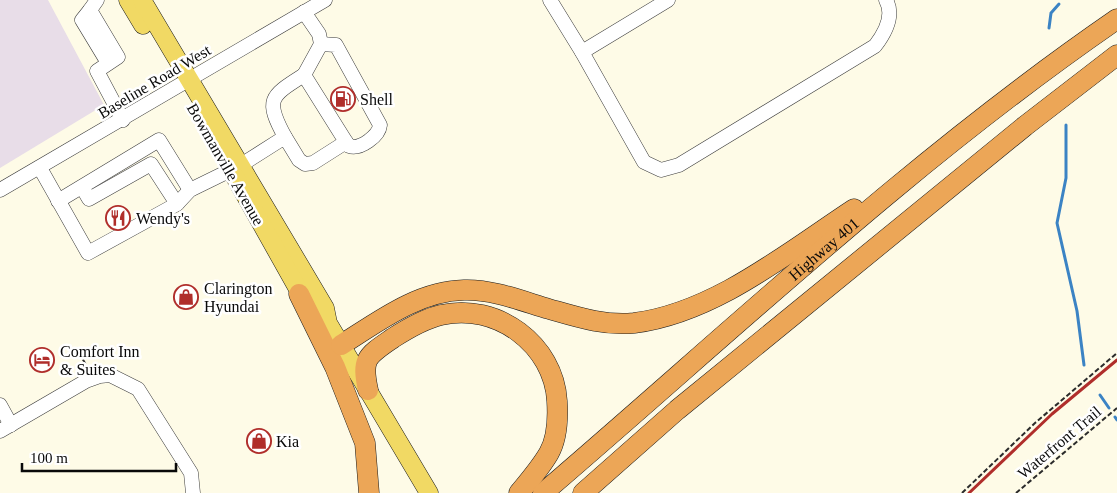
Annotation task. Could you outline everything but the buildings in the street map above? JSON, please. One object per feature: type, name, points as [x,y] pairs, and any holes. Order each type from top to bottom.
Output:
[{"type":"highway","name":"Highway 401","points":[[543,493],[918,167],[1008,97],[1117,19]]},
{"type":"highway","name":"Highway 401","points":[[583,493],[685,404],[1018,133],[1117,55]]},
{"type":"highway","points":[[341,345],[396,310],[432,294],[465,290],[495,293],[592,322],[631,323],[664,318],[691,310],[721,295],[918,167]]},
{"type":"highway","points":[[299,294],[336,367],[365,443],[370,493]]},
{"type":"highway","points":[[368,390],[364,370],[367,359],[378,348],[405,330],[441,315],[472,313],[505,322],[528,338],[544,357],[556,386],[558,418],[549,452],[519,493]]},
{"type":"main road","name":"Bowmanville Avenue","points":[[128,0],[185,82]]},
{"type":"main road","name":"Bowmanville Avenue","points":[[142,0],[185,82],[236,168],[325,308],[328,323],[429,493]]},
{"type":"main road","name":"Bowmanville Avenue","points":[[236,168],[299,294],[314,314],[328,323]]},
{"type":"street","name":"Baseline Road West","points":[[0,190],[123,120],[325,0]]},
{"type":"street","points":[[550,0],[582,52],[644,162],[661,170],[679,165],[876,46],[888,28],[889,5],[886,0]]},
{"type":"street","points":[[582,52],[668,0]]},
{"type":"street","points":[[94,5],[118,57],[97,71],[123,120]]},
{"type":"street","points":[[304,12],[319,34],[321,44],[304,74],[278,91],[273,100],[273,116],[300,160],[305,164],[313,163],[346,142]]},
{"type":"street","points":[[304,74],[350,146],[357,147],[376,135],[380,125],[336,46],[321,44]]},
{"type":"street","points":[[40,168],[88,253],[177,204],[190,190],[236,168],[285,137]]},
{"type":"street","points":[[58,201],[159,140],[190,190]]},
{"type":"street","points":[[82,187],[90,199],[151,164],[177,204]]},
{"type":"street","points":[[0,405],[3,429],[86,381],[110,375],[138,389],[191,473],[193,493]]},
{"type":"path","points":[[79,353],[88,368]]},
{"type":"path","points":[[962,493],[1035,424],[1117,353]]},
{"type":"path","name":"Waterfront Trail","points":[[1016,493],[1117,408]]},
{"type":"shaded area","points":[[0,0],[48,0],[104,105],[0,168]]},
{"type":"waterway","points":[[1049,28],[1051,13],[1059,4]]},
{"type":"waterway","points":[[1066,125],[1066,178],[1057,223],[1077,311],[1084,365]]},
{"type":"waterway","points":[[1100,395],[1109,408]]},
{"type":"railway","points":[[969,493],[1052,414],[1117,360]]},
{"type":"place","name":"Shell","points":[[343,99]]},
{"type":"place","name":"Wendy's","points":[[118,218]]},
{"type":"place","name":"Clarington Hyundai","points":[[186,297]]},
{"type":"place","name":"Comfort Inn & Suites","points":[[42,360]]},
{"type":"place","name":"Kia","points":[[259,441]]}]
